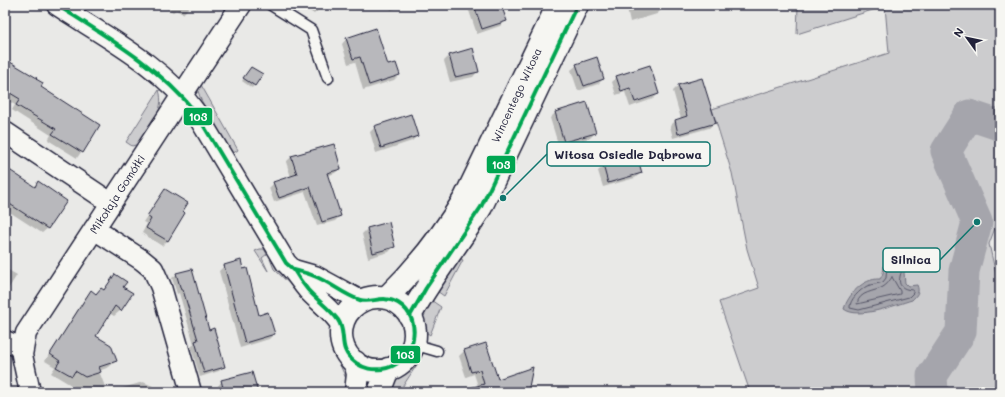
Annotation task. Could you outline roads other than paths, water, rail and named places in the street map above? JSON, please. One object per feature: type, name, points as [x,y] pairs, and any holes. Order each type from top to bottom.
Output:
[{"type":"main road","name":"Wincentego Witosa","points":[[386,298],[409,276],[424,258],[451,221],[465,198],[558,5]]},
{"type":"main road","name":"Wincentego Witosa","points":[[410,316],[419,299],[468,230],[481,207],[577,5]]},
{"type":"main road","points":[[373,297],[386,298],[400,304],[410,316],[414,325],[413,344],[403,360],[388,369],[371,370],[355,362],[346,353],[342,340],[342,326],[348,312],[361,301],[373,297]]},
{"type":"main road","points":[[355,362],[358,374],[356,392]]},
{"type":"main road","points":[[379,392],[388,369]]},
{"type":"street","points":[[56,5],[162,75],[182,94],[196,113],[286,263],[294,270],[307,289],[330,311],[342,326]]},
{"type":"street","name":"Mikołaja Gomółki","points":[[30,392],[22,362],[13,344],[26,332],[241,5]]},
{"type":"street","points":[[5,132],[111,203]]},
{"type":"street","points":[[94,229],[142,260],[153,269],[161,287],[191,392]]},
{"type":"street","points":[[294,270],[315,276],[361,301]]},
{"type":"lane","points":[[271,5],[311,30],[328,78]]},
{"type":"lane","points":[[413,344],[437,351]]},
{"type":"water","points":[[904,254],[909,259],[904,273],[905,283],[908,286],[917,285],[918,287],[918,293],[912,300],[887,308],[867,312],[850,312],[844,309],[849,298],[857,288],[868,281],[880,279],[884,263],[889,257]]},
{"type":"waterway","points":[[933,392],[932,376],[961,332],[964,271],[977,222],[946,151],[969,115],[999,125],[1000,122]]},
{"type":"place","name":"Witosa Osiedle Dąbrowa","points":[[503,198]]},
{"type":"place","name":"Silnica","points":[[977,222]]}]
